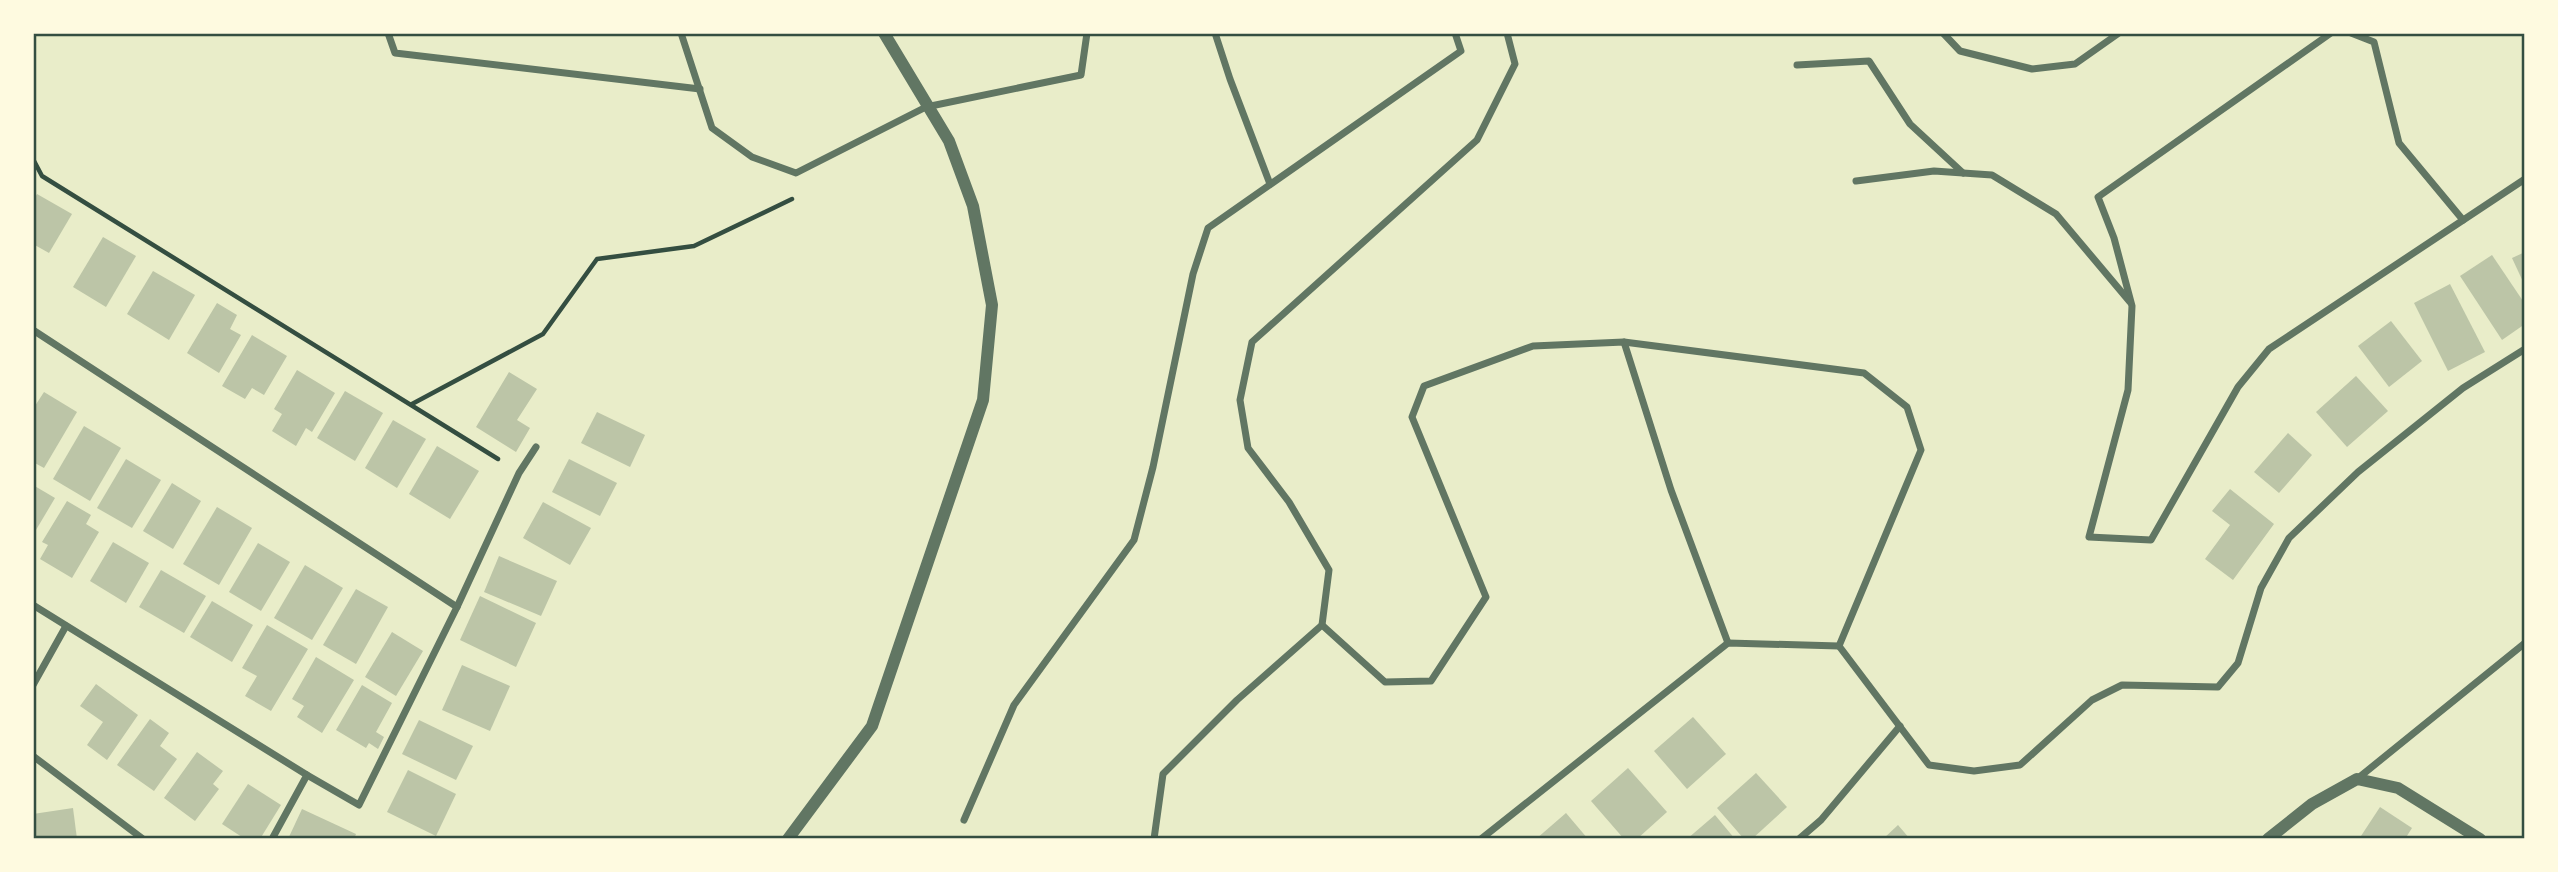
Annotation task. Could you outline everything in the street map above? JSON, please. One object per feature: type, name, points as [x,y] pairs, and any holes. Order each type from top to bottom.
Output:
[{"type":"street","points":[[388,33],[395,53],[700,89]]},
{"type":"street","points":[[681,33],[712,128],[752,157],[796,173],[926,107],[1081,75],[1087,33]]},
{"type":"street","points":[[788,839],[872,726],[983,400],[992,304],[972,206],[949,141],[926,107],[884,33]]},
{"type":"street","points":[[1215,33],[1270,184]]},
{"type":"street","points":[[964,820],[1014,705],[1134,540],[1153,467],[1193,274],[1208,228],[1461,51],[1455,33]]},
{"type":"street","points":[[1154,839],[1163,774],[1237,700],[1322,625],[1329,570],[1289,502],[1248,447],[1240,400],[1252,342],[1477,140],[1515,64],[1507,33]]},
{"type":"street","points":[[1943,33],[1959,51],[2032,69],[2075,64],[2119,33]]},
{"type":"street","points":[[2330,33],[2098,197],[2114,237],[2132,306],[2128,390],[2089,537],[2151,540],[2238,387],[2269,349],[2525,179]]},
{"type":"street","points":[[2351,33],[2374,42],[2399,143],[2463,220]]},
{"type":"street","points":[[1797,65],[1869,61],[1910,124],[1963,173]]},
{"type":"street","points":[[1856,181],[1934,171],[1992,175],[2056,214],[2132,306]]},
{"type":"street","points":[[33,330],[457,607]]},
{"type":"street","points":[[1322,625],[1385,682],[1431,681],[1486,597],[1412,417],[1424,386],[1533,346],[1624,342],[1864,373],[1907,407],[1921,450],[1839,646]]},
{"type":"street","points":[[1624,342],[1671,490],[1728,643]]},
{"type":"street","points":[[1839,646],[1930,765],[1974,771],[2020,765],[2092,701],[2122,685],[2218,687],[2238,663],[2261,588],[2289,538],[2358,472],[2463,388],[2525,349]]},
{"type":"street","points":[[33,605],[359,805],[457,607],[519,473],[536,447]]},
{"type":"street","points":[[33,685],[66,626]]},
{"type":"street","points":[[1481,839],[1728,643],[1839,646]]},
{"type":"street","points":[[2268,839],[2312,804],[2357,779],[2525,643]]},
{"type":"street","points":[[1799,839],[1821,820],[1900,726]]},
{"type":"street","points":[[33,756],[143,839]]},
{"type":"street","points":[[272,839],[307,775]]},
{"type":"street","points":[[2357,779],[2398,788],[2480,839]]},
{"type":"path","points":[[33,159],[42,176],[519,473]]},
{"type":"path","points":[[412,404],[542,334],[597,259],[694,246],[801,195]]},
{"type":"building","points":[[37,194],[72,214],[49,253],[33,244],[33,201]]},
{"type":"building","points":[[103,237],[136,256],[106,307],[73,287]]},
{"type":"building","points":[[2525,252],[2525,286],[2512,258]]},
{"type":"building","points":[[2492,255],[2525,304],[2525,324],[2502,340],[2460,276]]},
{"type":"building","points":[[153,271],[195,295],[169,340],[127,314]]},
{"type":"building","points":[[2450,284],[2485,352],[2448,371],[2414,303]]},
{"type":"building","points":[[217,303],[237,315],[230,329],[241,335],[219,373],[187,353]]},
{"type":"building","points":[[2391,321],[2422,361],[2389,387],[2358,346]]},
{"type":"building","points":[[252,335],[287,356],[264,395],[252,388],[245,399],[222,386]]},
{"type":"building","points":[[297,370],[335,393],[312,432],[306,428],[296,446],[272,431],[282,414],[274,409]]},
{"type":"building","points":[[509,372],[537,389],[517,420],[530,428],[516,452],[476,427]]},
{"type":"building","points":[[2356,376],[2388,411],[2347,447],[2316,412]]},
{"type":"building","points":[[345,391],[383,413],[355,461],[317,438]]},
{"type":"building","points":[[44,392],[77,412],[44,468],[33,462],[33,409]]},
{"type":"building","points":[[597,412],[645,435],[630,467],[581,443]]},
{"type":"building","points":[[393,420],[426,439],[397,488],[365,468]]},
{"type":"building","points":[[84,426],[121,448],[90,501],[53,479]]},
{"type":"building","points":[[2288,433],[2312,455],[2279,493],[2254,472]]},
{"type":"building","points":[[437,446],[479,471],[450,519],[409,494]]},
{"type":"building","points":[[126,459],[161,480],[132,528],[97,508]]},
{"type":"building","points":[[569,459],[617,483],[600,516],[552,492]]},
{"type":"building","points":[[172,483],[201,501],[173,549],[143,531]]},
{"type":"building","points":[[33,485],[55,498],[33,535]]},
{"type":"building","points":[[2230,489],[2274,524],[2233,580],[2205,559],[2230,525],[2212,511]]},
{"type":"building","points":[[67,501],[91,515],[86,524],[99,532],[72,578],[40,559],[48,545],[42,542]]},
{"type":"building","points":[[543,502],[591,528],[570,565],[523,538]]},
{"type":"building","points":[[217,507],[252,528],[219,585],[183,564]]},
{"type":"building","points":[[113,542],[149,563],[126,603],[90,581]]},
{"type":"building","points":[[258,543],[290,562],[261,611],[229,592]]},
{"type":"building","points":[[499,556],[557,581],[541,616],[484,592]]},
{"type":"building","points":[[305,565],[343,588],[312,640],[274,618]]},
{"type":"building","points":[[161,570],[206,596],[184,633],[139,607]]},
{"type":"building","points":[[356,589],[388,607],[356,664],[323,645]]},
{"type":"building","points":[[480,596],[536,623],[516,667],[460,640]]},
{"type":"building","points":[[212,601],[253,625],[232,662],[190,637]]},
{"type":"building","points":[[267,625],[308,649],[271,711],[245,696],[257,676],[242,668]]},
{"type":"building","points":[[392,632],[423,651],[396,696],[365,677]]},
{"type":"building","points":[[316,657],[354,680],[322,733],[297,717],[304,706],[292,699]]},
{"type":"building","points":[[462,665],[510,686],[490,731],[442,710]]},
{"type":"building","points":[[96,684],[138,715],[107,760],[87,745],[103,722],[80,706]]},
{"type":"building","points":[[362,685],[392,703],[376,732],[384,737],[378,749],[369,743],[366,748],[336,730]]},
{"type":"building","points":[[1693,717],[1726,754],[1687,789],[1654,751]]},
{"type":"building","points":[[150,719],[169,733],[160,746],[177,759],[154,791],[117,765]]},
{"type":"building","points":[[419,720],[473,746],[456,780],[402,754]]},
{"type":"building","points":[[197,752],[223,771],[213,784],[219,789],[195,821],[164,798]]},
{"type":"building","points":[[1628,768],[1667,812],[1637,839],[1624,839],[1591,801]]},
{"type":"building","points":[[408,770],[456,794],[436,836],[387,812]]},
{"type":"building","points":[[1756,773],[1787,807],[1752,839],[1744,839],[1717,808]]},
{"type":"building","points":[[248,784],[281,805],[260,839],[245,839],[222,824]]},
{"type":"building","points":[[2380,807],[2412,828],[2405,839],[2359,839]]},
{"type":"building","points":[[73,808],[77,839],[35,839],[33,814]]},
{"type":"building","points":[[302,809],[356,834],[354,839],[288,839]]},
{"type":"building","points":[[1566,813],[1588,839],[1536,839]]},
{"type":"building","points":[[1715,815],[1735,839],[1687,839]]},
{"type":"building","points":[[1898,825],[1910,839],[1883,839]]}]
